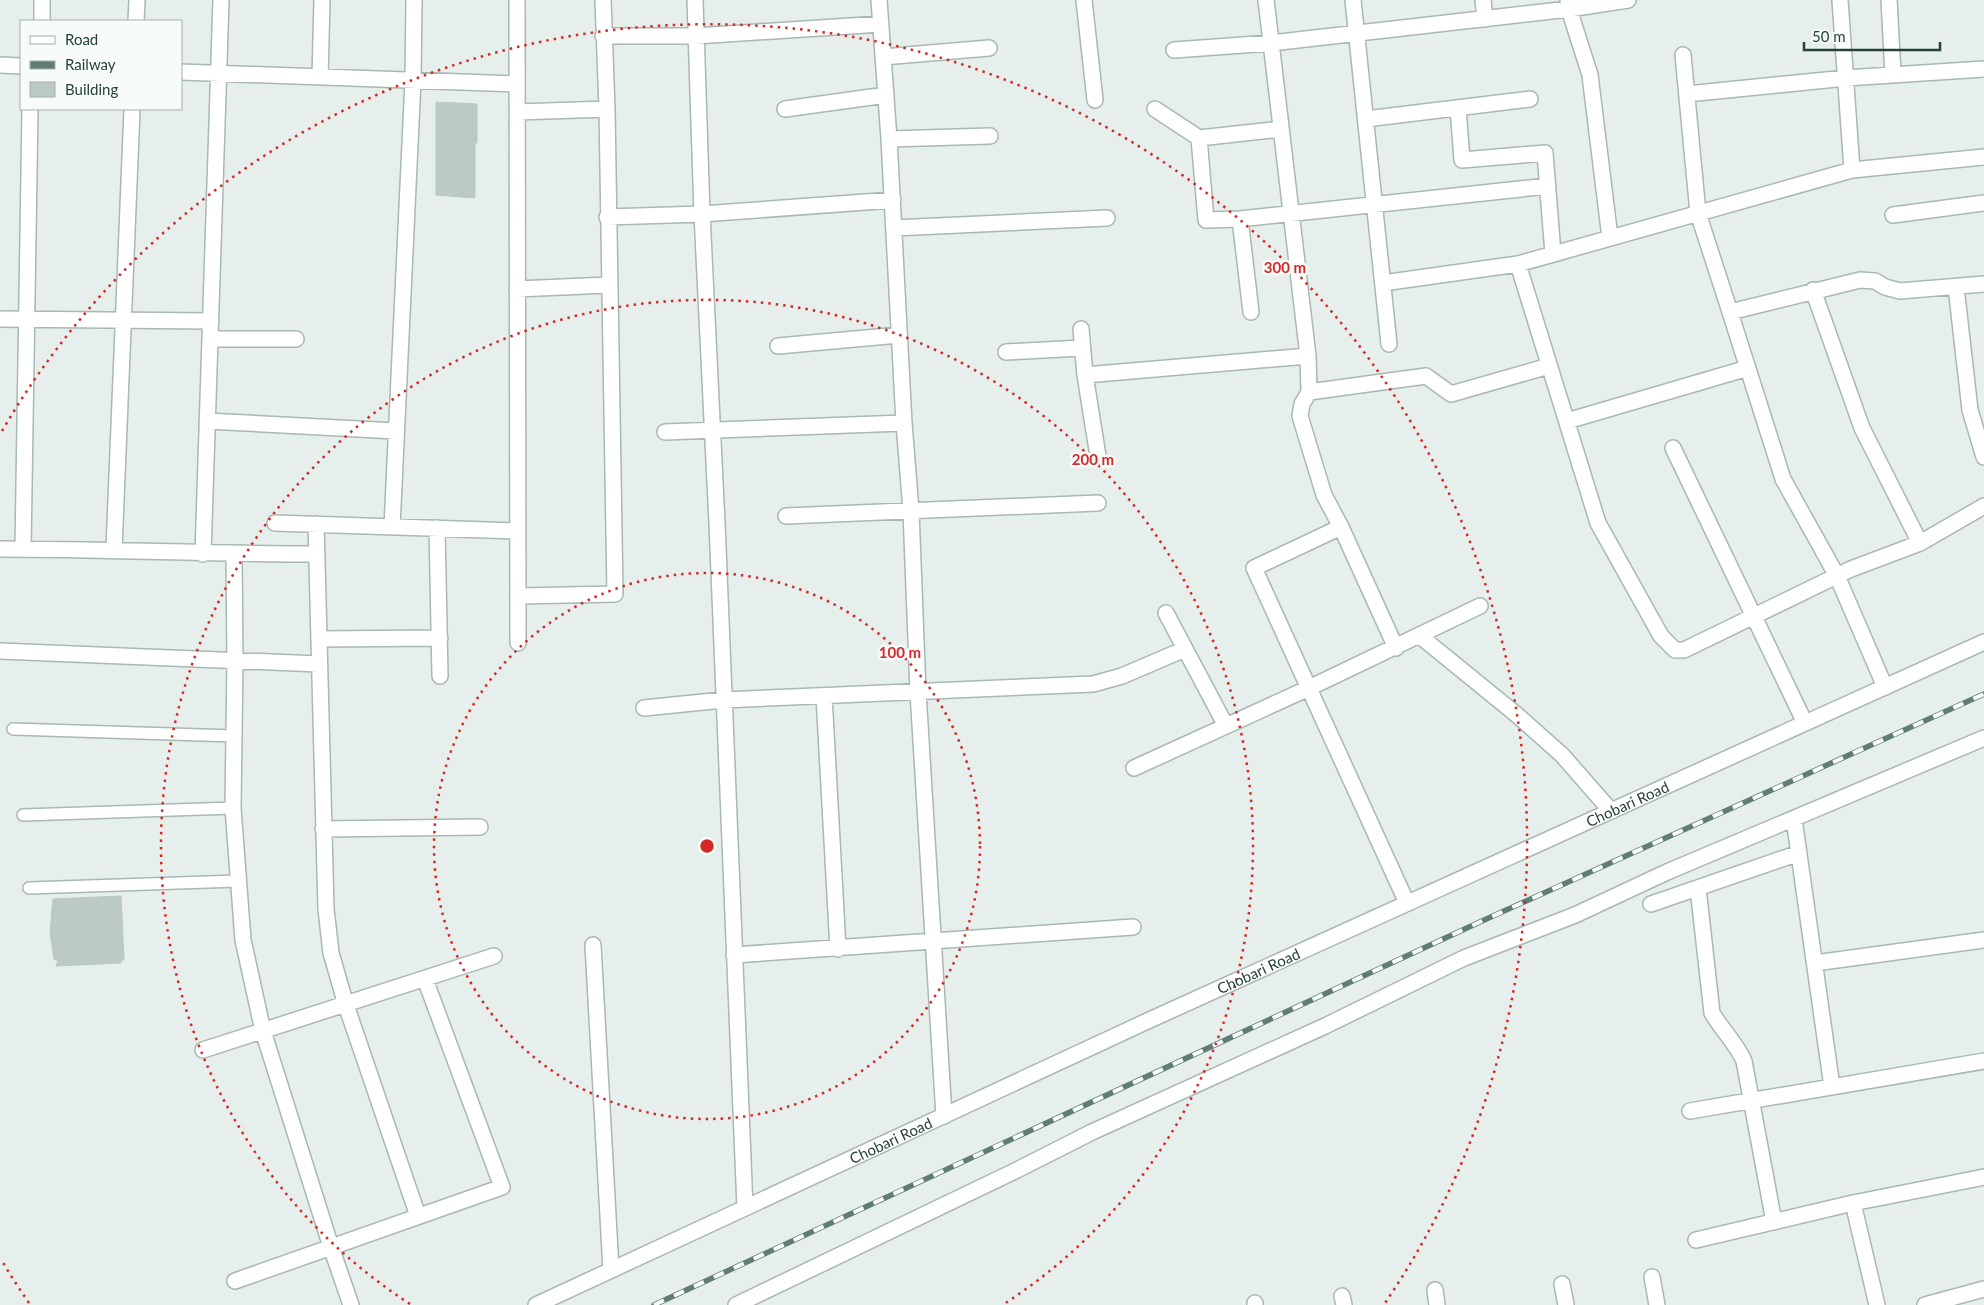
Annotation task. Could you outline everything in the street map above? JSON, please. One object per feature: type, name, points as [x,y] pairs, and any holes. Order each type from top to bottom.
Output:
[{"type":"street","points":[[42,0],[42,20]]},
{"type":"street","points":[[136,20],[137,0]]},
{"type":"street","points":[[203,554],[221,0]]},
{"type":"street","points":[[320,77],[322,0]]},
{"type":"street","points":[[392,527],[413,80],[414,0]]},
{"type":"street","points":[[517,0],[518,644]]},
{"type":"street","points":[[518,596],[615,594],[608,285],[607,109],[603,0]]},
{"type":"street","points":[[695,0],[702,214],[744,1208]]},
{"type":"street","points":[[879,0],[893,200],[918,692],[944,1116]]},
{"type":"street","points":[[1084,0],[1095,100]]},
{"type":"street","points":[[1266,0],[1308,356],[1308,392],[1302,404],[1300,416],[1324,495],[1341,527],[1396,648]]},
{"type":"street","points":[[1354,0],[1389,344]]},
{"type":"street","points":[[1483,0],[1485,18]]},
{"type":"street","points":[[1174,50],[1271,43],[1485,18],[1568,4],[1628,0]]},
{"type":"street","points":[[1840,0],[1852,170]]},
{"type":"street","points":[[1889,0],[1893,75]]},
{"type":"street","points":[[1568,4],[1590,75],[1610,238]]},
{"type":"street","points":[[604,36],[696,36],[880,24]]},
{"type":"street","points":[[882,57],[988,48]]},
{"type":"street","points":[[1683,54],[1698,213],[1783,479],[1837,576],[1885,687]]},
{"type":"street","points":[[0,65],[20,66]]},
{"type":"street","points":[[1687,94],[1846,78],[1984,69]]},
{"type":"street","points":[[182,72],[517,84]]},
{"type":"street","points":[[785,109],[886,95]]},
{"type":"street","points":[[1366,119],[1530,98]]},
{"type":"street","points":[[1458,108],[1462,160],[1545,153],[1554,254]]},
{"type":"street","points":[[517,112],[607,109]]},
{"type":"street","points":[[1155,109],[1199,138],[1281,129]]},
{"type":"street","points":[[23,549],[30,110]]},
{"type":"street","points":[[114,549],[132,110]]},
{"type":"street","points":[[889,139],[990,136]]},
{"type":"street","points":[[1199,138],[1206,220],[1240,219],[1548,186]]},
{"type":"street","points":[[1383,283],[1518,264],[1852,170],[1984,157]]},
{"type":"street","points":[[607,217],[702,214],[893,200]]},
{"type":"street","points":[[1893,215],[1984,203]]},
{"type":"street","points":[[894,228],[1107,218]]},
{"type":"street","points":[[1240,219],[1251,312]]},
{"type":"street","points":[[1518,264],[1598,523],[1661,636],[1675,650],[1684,650],[1837,576],[1920,543],[1984,506]]},
{"type":"street","points":[[1730,312],[1860,280],[1875,280],[1886,287],[1900,291],[1984,284]]},
{"type":"street","points":[[517,289],[608,285]]},
{"type":"street","points":[[1956,287],[1970,410],[1984,457]]},
{"type":"street","points":[[1814,290],[1862,428],[1920,543]]},
{"type":"street","points":[[0,319],[211,320]]},
{"type":"street","points":[[1081,328],[1084,375],[1098,456]]},
{"type":"street","points":[[778,346],[899,335]]},
{"type":"street","points":[[210,339],[296,339]]},
{"type":"street","points":[[1006,352],[1082,348]]},
{"type":"street","points":[[1084,375],[1308,356]]},
{"type":"street","points":[[1308,392],[1426,376],[1451,394],[1549,366]]},
{"type":"street","points":[[1567,421],[1748,368]]},
{"type":"street","points":[[207,421],[396,431]]},
{"type":"street","points":[[665,432],[712,432],[904,423]]},
{"type":"street","points":[[1673,448],[1805,723]]},
{"type":"street","points":[[786,516],[1098,503]]},
{"type":"street","points":[[275,523],[518,531]]},
{"type":"street","points":[[316,524],[326,909],[331,953],[346,1005],[418,1216]]},
{"type":"street","points":[[1341,527],[1254,568],[1407,904]]},
{"type":"street","points":[[437,528],[440,676]]},
{"type":"street","points":[[0,549],[114,549],[203,554],[317,554]]},
{"type":"street","points":[[234,554],[233,808],[242,940],[263,1031],[331,1247],[352,1305]]},
{"type":"street","points":[[1134,768],[1396,648],[1480,606]]},
{"type":"street","points":[[1166,613],[1226,726]]},
{"type":"street","points":[[1420,636],[1517,715],[1562,755],[1610,811]]},
{"type":"street","points":[[319,639],[440,638]]},
{"type":"street","name":"Chobari Road","points":[[536,1305],[1610,811],[1984,642]]},
{"type":"street","points":[[644,708],[723,700],[1093,684],[1122,676],[1186,650]]},
{"type":"street","points":[[0,651],[319,664]]},
{"type":"street","points":[[824,696],[838,949]]},
{"type":"street","points":[[736,1305],[1008,1175],[1092,1132],[1325,1026],[1464,958],[1575,915],[1667,872],[1984,738]]},
{"type":"street","points":[[1794,819],[1832,1087]]},
{"type":"street","points":[[324,829],[480,827]]},
{"type":"street","points":[[1650,904],[1800,853]]},
{"type":"street","points":[[1698,888],[1712,1013],[1720,1027],[1739,1049],[1744,1061],[1774,1222]]},
{"type":"street","points":[[734,955],[933,943],[1133,927]]},
{"type":"street","points":[[1815,963],[1984,940]]},
{"type":"street","points":[[592,945],[611,1270]]},
{"type":"street","points":[[203,1050],[494,956]]},
{"type":"street","points":[[235,1280],[502,1187],[425,979]]},
{"type":"street","points":[[1690,1111],[1984,1060]]},
{"type":"street","points":[[1696,1240],[1853,1203],[1984,1177]]},
{"type":"street","points":[[1853,1203],[1877,1305]]},
{"type":"street","points":[[1652,1277],[1657,1305]]},
{"type":"street","points":[[1562,1284],[1566,1305]]},
{"type":"street","points":[[1925,1305],[1950,1302],[1984,1289]]},
{"type":"lane","points":[[12,729],[234,736]]},
{"type":"lane","points":[[23,815],[233,808]]},
{"type":"lane","points":[[29,888],[238,882]]},
{"type":"building","points":[[436,102],[477,104],[475,198],[436,195]]},
{"type":"building","points":[[121,896],[124,960],[121,960],[121,963],[56,966],[58,961],[54,959],[50,932],[53,899]]},
{"type":"railway","points":[[654,1305],[1482,921],[1984,694]]}]
